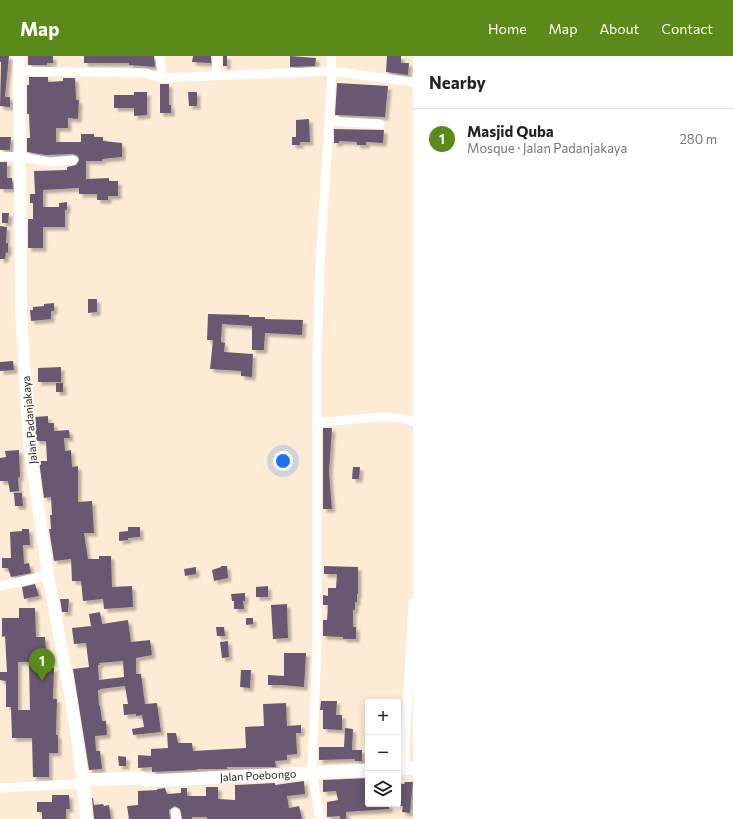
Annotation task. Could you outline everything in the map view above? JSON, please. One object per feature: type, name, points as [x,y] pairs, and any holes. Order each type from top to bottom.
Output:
[{"type":"main road","name":"Jalan Poebongo","points":[[81,784],[142,778],[148,781],[365,770]]},
{"type":"main road","points":[[81,784],[86,819]]},
{"type":"street","name":"Jalan Padanjakaya","points":[[19,56],[18,70],[21,157],[21,311],[29,443],[48,576],[69,691],[81,784]]},
{"type":"street","points":[[160,56],[162,78]]},
{"type":"street","points":[[216,76],[217,56]]},
{"type":"street","points":[[320,819],[312,772],[316,644],[316,423],[319,290],[330,121],[332,71],[331,56]]},
{"type":"street","points":[[18,70],[48,70],[65,73],[146,73],[158,78],[332,71],[413,82]]},
{"type":"street","points":[[330,121],[380,124]]},
{"type":"street","points":[[0,156],[21,157],[50,162],[73,160]]},
{"type":"street","points":[[316,423],[382,418],[408,420],[413,422]]},
{"type":"street","points":[[0,586],[48,576]]},
{"type":"street","points":[[405,768],[404,744],[413,602]]},
{"type":"street","points":[[0,788],[81,784]]},
{"type":"building","points":[[0,56],[9,56],[5,97],[10,97],[10,107],[0,106]]},
{"type":"building","points":[[28,56],[53,56],[53,63],[47,63],[47,65],[28,65]]},
{"type":"building","points":[[84,56],[154,56],[155,67],[129,65],[129,63],[84,63]]},
{"type":"building","points":[[193,56],[211,56],[211,63],[192,62]]},
{"type":"building","points":[[223,56],[227,56],[227,66],[223,66]]},
{"type":"building","points":[[290,56],[316,58],[315,66],[290,67]]},
{"type":"building","points":[[387,56],[401,56],[401,63],[409,63],[408,75],[386,72]]},
{"type":"building","points":[[29,77],[48,77],[48,82],[63,81],[63,78],[75,78],[76,100],[79,100],[78,119],[68,118],[68,128],[56,128],[56,142],[81,142],[81,134],[94,134],[94,137],[103,137],[103,141],[122,143],[122,157],[102,159],[102,161],[86,161],[86,179],[109,178],[109,181],[118,181],[118,196],[108,196],[108,200],[97,200],[97,194],[79,194],[79,188],[43,190],[43,207],[59,207],[59,203],[67,202],[67,210],[65,210],[65,227],[43,227],[43,248],[28,248],[28,219],[33,219],[33,203],[30,203],[30,194],[35,194],[34,171],[67,170],[67,167],[76,165],[79,160],[78,156],[73,154],[46,155],[27,152],[27,138],[30,138],[29,114],[27,114],[27,85],[29,85]]},
{"type":"building","points":[[337,83],[388,86],[385,117],[335,115]]},
{"type":"building","points":[[160,84],[169,84],[169,105],[171,105],[171,113],[160,113]]},
{"type":"building","points":[[134,92],[147,92],[147,115],[134,116],[134,108],[114,108],[114,95],[134,95]]},
{"type":"building","points":[[188,92],[197,92],[197,106],[189,106]]},
{"type":"building","points":[[309,119],[310,142],[300,142],[300,145],[292,145],[292,137],[296,137],[296,120]]},
{"type":"building","points":[[334,129],[384,130],[383,143],[366,142],[366,145],[357,145],[357,142],[339,141],[339,143],[334,143]]},
{"type":"building","points":[[0,137],[11,137],[10,150],[0,150]]},
{"type":"building","points":[[0,162],[7,162],[7,178],[12,178],[13,189],[0,189]]},
{"type":"building","points":[[2,213],[9,213],[8,223],[2,223]]},
{"type":"building","points":[[0,226],[7,227],[6,243],[8,243],[8,253],[6,252],[5,259],[0,259]]},
{"type":"building","points":[[88,299],[97,299],[97,312],[88,313]]},
{"type":"building","points":[[54,303],[54,311],[51,311],[51,319],[31,321],[30,310],[33,310],[33,307]]},
{"type":"building","points":[[208,314],[249,315],[249,317],[265,317],[265,319],[303,320],[302,335],[265,333],[264,350],[252,350],[252,326],[222,324],[221,342],[225,343],[224,352],[253,354],[252,377],[241,376],[241,371],[210,369],[213,340],[207,340]]},
{"type":"building","points":[[13,361],[14,370],[0,371],[0,362]]},
{"type":"building","points":[[61,367],[61,382],[38,382],[38,368]]},
{"type":"building","points":[[56,383],[63,383],[63,392],[56,392]]},
{"type":"building","points":[[48,416],[48,423],[54,423],[54,431],[69,430],[70,438],[64,438],[65,451],[71,450],[72,467],[78,466],[78,502],[92,501],[94,533],[84,533],[88,559],[99,559],[99,556],[111,556],[112,587],[132,586],[133,607],[104,609],[103,599],[83,601],[81,581],[72,581],[71,559],[54,561],[49,529],[51,529],[50,515],[52,515],[51,497],[44,498],[39,461],[47,461],[46,441],[36,441],[35,417]]},
{"type":"building","points":[[323,428],[332,428],[329,472],[332,509],[323,509]]},
{"type":"building","points":[[19,450],[19,491],[10,492],[8,481],[0,481],[0,458],[6,457],[5,451]]},
{"type":"building","points":[[353,467],[360,467],[359,479],[352,479]]},
{"type":"building","points":[[14,493],[22,493],[23,506],[15,506]]},
{"type":"building","points":[[128,527],[140,527],[140,537],[128,538],[128,540],[119,541],[119,532],[128,531]]},
{"type":"building","points":[[22,529],[29,529],[30,545],[23,545],[24,564],[29,563],[31,573],[11,577],[8,568],[2,568],[2,558],[11,558],[10,532],[22,531]]},
{"type":"building","points":[[221,566],[227,566],[228,578],[214,581],[212,570]]},
{"type":"building","points":[[324,566],[358,567],[358,594],[357,602],[355,602],[355,610],[353,610],[353,627],[356,627],[356,639],[323,636],[323,620],[327,620],[328,605],[323,605],[323,595],[328,596],[328,588],[336,588],[337,574],[324,574]]},
{"type":"building","points":[[196,567],[196,574],[185,576],[184,569]]},
{"type":"building","points":[[35,584],[39,596],[24,599],[22,587]]},
{"type":"building","points":[[268,586],[268,597],[256,597],[256,587]]},
{"type":"building","points":[[245,593],[245,601],[243,601],[244,609],[234,609],[234,601],[232,601],[231,594]]},
{"type":"building","points":[[60,599],[69,599],[68,612],[62,612]]},
{"type":"building","points":[[287,604],[288,638],[273,639],[271,605]]},
{"type":"building","points":[[19,608],[35,608],[36,637],[45,637],[47,668],[54,668],[53,699],[57,699],[56,735],[58,735],[58,753],[49,753],[49,777],[33,777],[32,738],[12,738],[11,707],[6,707],[6,681],[0,680],[0,672],[7,672],[5,636],[2,637],[2,618],[19,618]],"holes":[[[18,662],[29,662],[30,710],[18,710]]]},
{"type":"building","points":[[100,612],[102,624],[128,620],[131,642],[150,640],[152,655],[136,658],[136,674],[141,674],[145,704],[157,703],[161,732],[133,735],[132,729],[144,727],[142,715],[124,715],[123,704],[128,704],[125,686],[98,690],[102,721],[106,721],[107,735],[95,736],[96,751],[100,751],[102,769],[89,770],[73,669],[89,667],[86,643],[74,644],[72,628],[91,626],[89,614]],"holes":[[[123,661],[124,677],[99,680],[99,663]]]},
{"type":"building","points":[[246,618],[253,618],[253,624],[246,625]]},
{"type":"building","points":[[216,627],[224,627],[225,636],[217,636]]},
{"type":"building","points":[[228,641],[229,657],[222,658],[220,642]]},
{"type":"building","points":[[284,653],[306,653],[304,687],[268,685],[268,675],[284,676]]},
{"type":"building","points":[[241,670],[251,670],[250,688],[240,687]]},
{"type":"building","points":[[321,701],[337,701],[336,715],[342,715],[342,730],[323,729],[323,710],[320,710]]},
{"type":"building","points":[[286,703],[287,726],[301,725],[301,733],[296,733],[297,754],[287,755],[287,760],[275,761],[276,767],[227,767],[227,769],[152,772],[152,767],[138,768],[138,755],[151,756],[151,749],[168,748],[167,733],[176,733],[178,743],[192,743],[193,751],[246,748],[245,727],[264,726],[263,704]]},
{"type":"building","points":[[345,728],[353,729],[352,750],[362,750],[362,761],[355,761],[355,759],[319,760],[319,747],[344,747]]},
{"type":"building","points":[[118,756],[126,757],[126,766],[119,766]]},
{"type":"building","points":[[365,778],[365,807],[389,807],[389,809],[346,812],[346,819],[340,819],[340,816],[327,817],[327,802],[338,800],[336,791],[323,792],[323,780]]},
{"type":"building","points":[[304,781],[305,794],[287,796],[289,808],[299,806],[302,819],[207,819],[207,817],[192,817],[192,819],[182,819],[180,809],[175,806],[169,810],[170,819],[129,819],[127,806],[138,805],[138,791],[165,788],[167,794],[181,793],[181,788],[187,788],[187,796],[206,796],[206,787],[218,787],[218,799],[235,800],[235,785],[275,783],[275,785]]},
{"type":"building","points":[[405,782],[413,782],[410,813],[402,812],[403,806],[401,806],[401,784],[404,784]]},
{"type":"building","points":[[52,795],[69,795],[70,809],[66,809],[66,819],[42,819],[42,812],[37,812],[37,802],[52,802]]},
{"type":"building","points":[[92,798],[94,805],[109,805],[111,819],[94,819]]},
{"type":"place","name":"Masjid Quba","points":[[42,681]]}]
